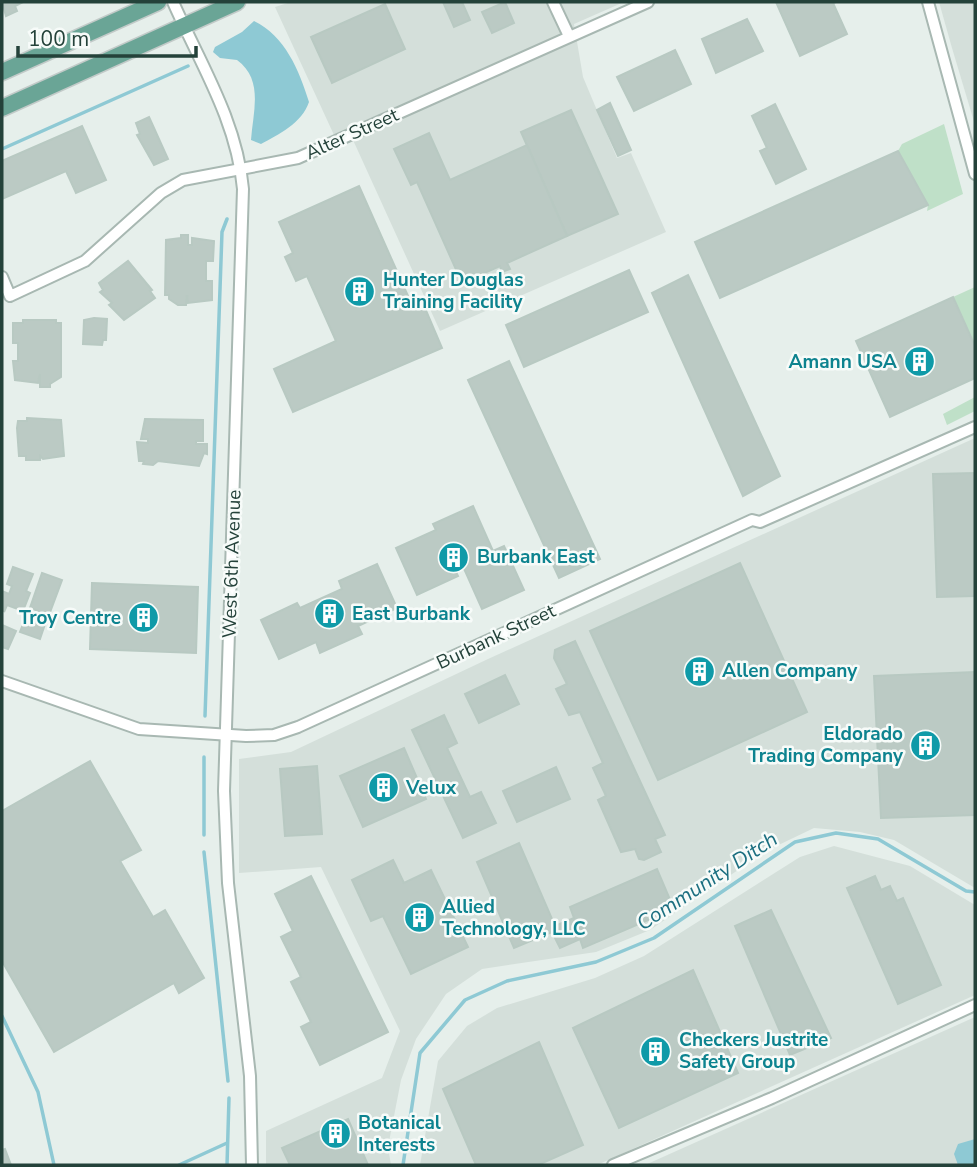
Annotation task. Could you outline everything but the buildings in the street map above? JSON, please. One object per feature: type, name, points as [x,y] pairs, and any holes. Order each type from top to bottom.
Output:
[{"type":"main road","points":[[2,72],[159,2]]},
{"type":"main road","points":[[2,108],[237,2]]},
{"type":"street","name":"West 6th Avenue","points":[[173,2],[227,120],[241,167],[242,256],[226,736],[225,849],[243,995],[252,1165]]},
{"type":"street","points":[[553,2],[569,36]]},
{"type":"street","name":"Alter Street","points":[[2,278],[10,296],[40,285],[85,261],[147,204],[174,184],[241,167],[298,158],[648,2]]},
{"type":"street","points":[[928,2],[975,174]]},
{"type":"street","name":"Burbank Street","points":[[2,681],[139,729],[226,736],[265,736],[298,727],[752,520],[760,522],[975,427]]},
{"type":"street","points":[[613,1165],[772,1098],[975,1005]]},
{"type":"shaded area","points":[[291,2],[624,2],[574,24],[583,77],[617,158],[631,153],[666,232],[440,331],[348,129],[334,135],[275,7]]},
{"type":"shaded area","points":[[939,2],[975,2],[975,125],[952,48]]},
{"type":"shaded area","points":[[975,438],[975,888],[894,840],[860,832],[814,828],[766,851],[650,930],[596,952],[482,969],[446,994],[416,1039],[401,1080],[388,1147],[391,1165],[266,1165],[266,1131],[382,1078],[400,1031],[321,867],[239,873],[239,759],[291,752],[488,659]]},
{"type":"shaded area","points":[[834,846],[910,866],[975,905],[975,995],[597,1165],[420,1165],[438,1061],[467,1026],[497,1008],[595,978],[644,956],[800,857]]},
{"type":"shaded area","points":[[975,1017],[975,1165],[645,1165]]},
{"type":"green space","points":[[944,124],[963,194],[927,211],[928,205],[898,151],[902,144]]},
{"type":"green space","points":[[975,287],[975,345],[953,297]]},
{"type":"green space","points":[[975,397],[975,411],[947,425],[943,414]]},
{"type":"water","points":[[254,21],[274,35],[289,55],[309,102],[295,122],[261,144],[251,140],[255,97],[251,77],[237,60],[220,58],[213,52],[215,47],[242,32]]},
{"type":"water","points":[[975,1139],[975,1165],[958,1165],[954,1154],[958,1144]]},
{"type":"waterway","points":[[2,149],[188,66]]},
{"type":"waterway","points":[[205,716],[222,232],[227,219]]},
{"type":"waterway","points":[[204,757],[204,835]]},
{"type":"waterway","name":"Community Ditch","points":[[403,1165],[420,1053],[465,1000],[507,981],[596,962],[654,938],[795,842],[836,833],[878,839],[966,891],[975,892]]},
{"type":"waterway","points":[[204,852],[228,1081]]},
{"type":"waterway","name":"Community Ditch","points":[[2,1016],[38,1092],[54,1165]]},
{"type":"waterway","points":[[227,1165],[229,1098]]},
{"type":"waterway","points":[[179,1165],[227,1143]]},
{"type":"place","name":"Hunter Douglas Training Facility","points":[[360,291]]},
{"type":"place","name":"Amann USA","points":[[920,362]]},
{"type":"place","name":"Burbank East","points":[[454,557]]},
{"type":"place","name":"East Burbank","points":[[329,614]]},
{"type":"place","name":"Troy Centre","points":[[144,618]]},
{"type":"place","name":"Allen Company","points":[[699,671]]},
{"type":"place","name":"Eldorado Trading Company","points":[[926,745]]},
{"type":"place","name":"Velux","points":[[383,788]]},
{"type":"place","name":"Allied Technology, LLC","points":[[419,918]]},
{"type":"place","name":"Checkers Justrite Safety Group","points":[[656,1051]]},
{"type":"place","name":"Botanical Interests","points":[[335,1134]]}]
